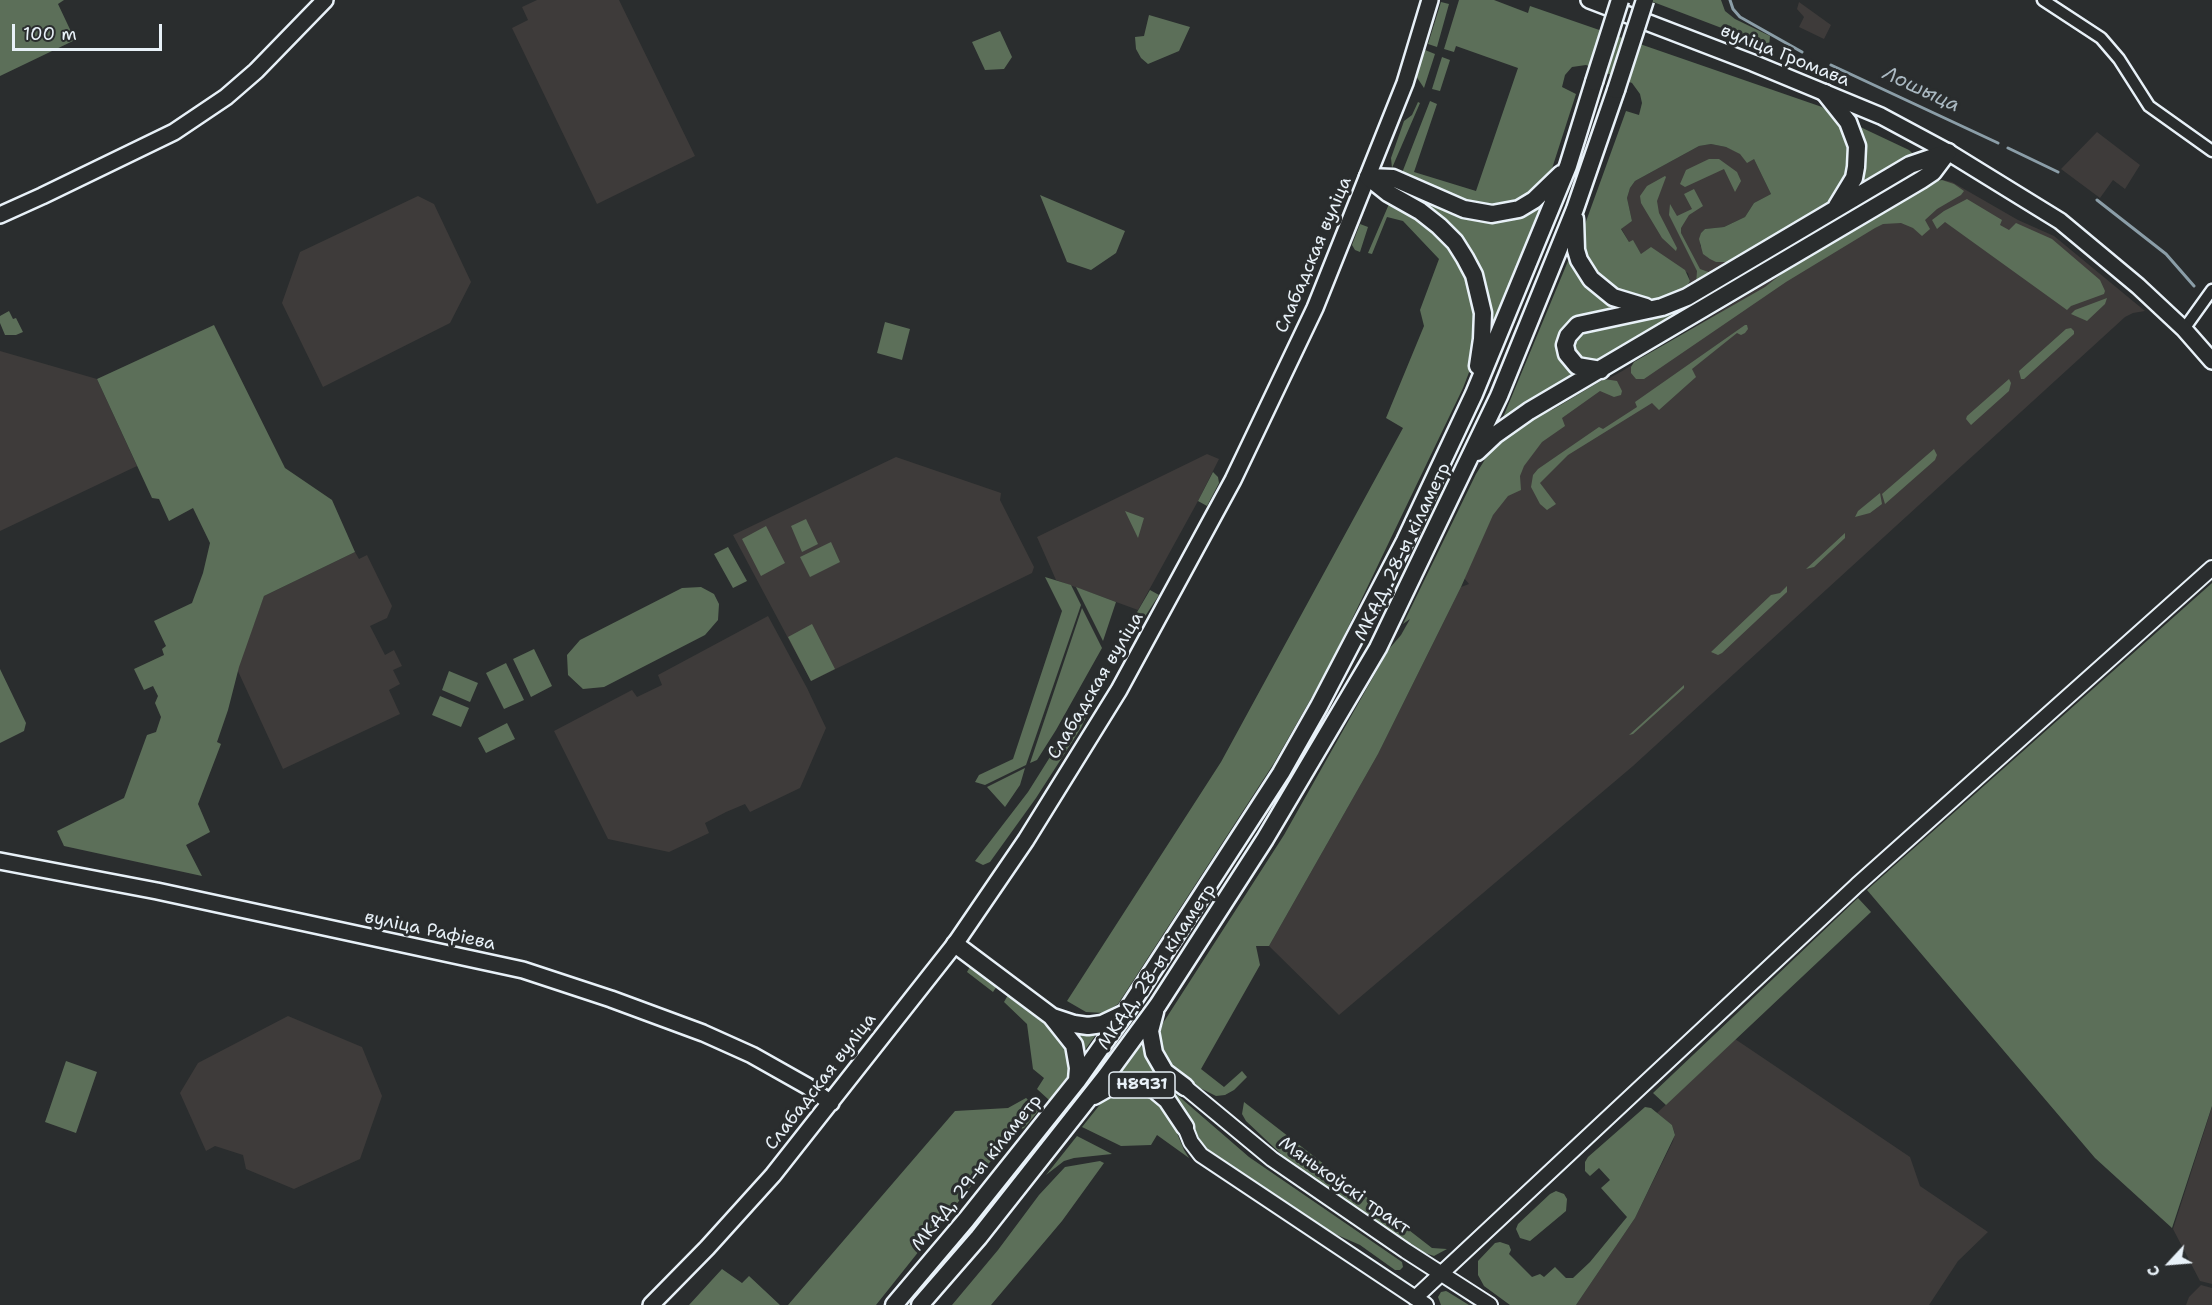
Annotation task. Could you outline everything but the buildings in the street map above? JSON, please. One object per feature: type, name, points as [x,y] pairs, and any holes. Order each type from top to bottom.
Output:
[{"type":"highway","name":"МКАД, 28-ы кіламетр","points":[[1089,1063],[1126,1012],[1281,773],[1314,716],[1405,541],[1474,394],[1568,166],[1620,0]]},
{"type":"highway","name":"МКАД, 28-ы кіламетр","points":[[1086,1101],[1158,1005],[1265,839],[1378,648],[1467,465],[1536,308],[1575,209],[1645,0]]},
{"type":"highway","points":[[1825,93],[1848,122],[1857,146],[1857,167],[1854,178],[1834,210]]},
{"type":"highway","points":[[1601,370],[1577,366],[1571,361],[1566,345],[1572,330],[1586,322],[1662,307],[1688,297],[1910,165],[1954,156]]},
{"type":"highway","points":[[1467,465],[1480,448],[1529,411],[1921,180],[1954,156]]},
{"type":"highway","points":[[1368,177],[1394,178],[1464,209],[1492,214],[1519,209],[1534,200],[1568,166]]},
{"type":"highway","points":[[1368,177],[1388,193],[1420,211],[1439,226],[1455,242],[1474,275],[1483,313],[1482,339],[1474,394]]},
{"type":"highway","points":[[1575,209],[1576,250],[1579,260],[1591,279],[1613,297],[1628,304],[1650,308]]},
{"type":"highway","points":[[955,944],[1051,1017],[1074,1045],[1078,1068],[1077,1081]]},
{"type":"highway","name":"Н8931","points":[[1158,1005],[1150,1031],[1154,1053],[1165,1072],[1185,1087]]},
{"type":"highway","points":[[1051,1017],[1088,1026],[1102,1024],[1126,1012]]},
{"type":"highway","name":"МКАД, 29-ы кіламетр","points":[[894,1305],[966,1220],[1089,1063]]},
{"type":"highway","name":"Н8931","points":[[1086,1101],[1120,1083],[1144,1086],[1155,1090],[1167,1100],[1185,1127]]},
{"type":"highway","points":[[920,1305],[979,1237],[1086,1101]]},
{"type":"main road","points":[[0,215],[174,132],[226,97],[256,71],[325,0]]},
{"type":"main road","name":"Слабадская вуліца","points":[[651,1305],[707,1248],[758,1191],[955,944],[1026,840],[1119,690],[1149,639],[1233,480],[1298,346],[1405,83],[1430,0]]},
{"type":"main road","name":"вуліца Громава","points":[[1589,0],[1881,116],[1954,156],[2060,221],[2138,286],[2184,329],[2212,361]]},
{"type":"main road","name":"вуліца Рафіева","points":[[0,861],[157,891],[523,970],[703,1033],[752,1055],[831,1102]]},
{"type":"street","points":[[2043,0],[2101,38],[2120,59],[2149,106],[2212,151]]},
{"type":"street","points":[[2184,329],[2212,290]]},
{"type":"street","points":[[1420,1301],[1441,1274],[1857,885],[2212,568]]},
{"type":"street","name":"Мянькоўскі тракт","points":[[1185,1087],[1272,1159],[1490,1305]]},
{"type":"street","name":"Н8931","points":[[1185,1127],[1191,1142],[1201,1155],[1420,1301]]},
{"type":"shaded area","points":[[537,0],[619,0],[695,156],[597,204],[512,28],[528,20],[522,7]]},
{"type":"shaded area","points":[[1799,2],[1831,25],[1824,39],[1799,27],[1804,17],[1797,9]]},
{"type":"shaded area","points":[[2097,132],[2140,165],[2125,189],[2113,180],[2100,198],[2061,169]]},
{"type":"shaded area","points":[[1711,144],[1726,147],[1754,159],[1771,194],[1754,203],[1745,217],[1724,227],[1705,229],[1701,233],[1700,246],[1732,262],[1684,291],[1690,281],[1688,273],[1641,254],[1633,241],[1629,242],[1621,228],[1632,221],[1627,198],[1635,181],[1699,146]]},
{"type":"shaded area","points":[[1943,180],[1952,182],[2018,220],[2054,236],[2145,311],[2125,317],[1633,766],[1339,1015],[1269,946],[1378,754],[1461,587],[1469,584],[1464,578],[1536,419],[1624,370],[1931,183]]},
{"type":"shaded area","points":[[418,196],[434,204],[471,282],[450,323],[323,387],[282,303],[300,252]]},
{"type":"shaded area","points":[[0,351],[97,379],[137,466],[0,531]]},
{"type":"shaded area","points":[[1207,454],[1219,459],[1138,610],[1056,580],[1037,537]]},
{"type":"shaded area","points":[[896,457],[1001,493],[1000,500],[1034,567],[1032,573],[811,681],[733,535]]},
{"type":"shaded area","points":[[355,552],[359,559],[367,555],[392,606],[387,618],[370,626],[385,655],[394,650],[402,666],[393,670],[400,684],[389,690],[400,714],[283,769],[237,669],[264,596]]},
{"type":"shaded area","points":[[768,616],[826,728],[800,788],[750,812],[745,804],[726,812],[705,823],[709,833],[669,852],[608,839],[554,731],[632,690],[637,697],[662,685],[658,675]]},
{"type":"shaded area","points":[[288,1016],[362,1047],[382,1096],[360,1159],[294,1189],[246,1169],[243,1155],[215,1146],[206,1151],[180,1093],[198,1063]]},
{"type":"shaded area","points":[[1735,1039],[1910,1157],[1920,1186],[1988,1232],[1958,1261],[1929,1305],[1576,1305],[1635,1218],[1673,1141],[1675,1134],[1672,1125],[1657,1113]]},
{"type":"shaded area","points":[[2212,1107],[2212,1284],[2200,1281],[2173,1229]]},
{"type":"shaded area","points":[[2201,1285],[2212,1288],[2212,1305],[2186,1305],[2189,1297]]},
{"type":"green space","points":[[0,0],[64,0],[58,4],[75,40],[0,76]]},
{"type":"green space","points":[[1459,0],[1494,0],[1528,13],[1530,6],[1822,107],[1843,127],[1851,149],[1850,174],[1832,203],[1732,262],[1716,262],[1710,259],[1703,254],[1699,239],[1705,229],[1724,227],[1745,217],[1754,203],[1771,194],[1754,159],[1747,163],[1740,154],[1726,147],[1711,144],[1699,146],[1635,181],[1627,198],[1632,221],[1621,229],[1629,242],[1633,240],[1641,254],[1651,247],[1685,270],[1690,281],[1684,291],[1665,301],[1637,302],[1592,276],[1580,238],[1626,111],[1639,115],[1642,103],[1640,94],[1632,83],[1586,65],[1572,67],[1565,75],[1562,87],[1576,94],[1548,181],[1525,200],[1480,209],[1400,178],[1430,101],[1437,104],[1414,172],[1476,191],[1518,68],[1456,46],[1454,52],[1444,49]]},
{"type":"green space","points":[[1648,0],[1721,0],[1725,11],[1735,19],[1770,36],[1769,46]]},
{"type":"green space","points":[[1441,2],[1449,4],[1437,47],[1428,44]]},
{"type":"green space","points":[[1149,15],[1190,27],[1179,51],[1148,64],[1136,49],[1135,37],[1144,36]]},
{"type":"green space","points":[[1000,31],[1012,57],[1004,69],[985,70],[972,42]]},
{"type":"green space","points":[[1425,50],[1435,54],[1424,88],[1416,76]]},
{"type":"green space","points":[[1442,57],[1450,60],[1440,91],[1432,89]]},
{"type":"green space","points":[[1418,102],[1420,103],[1392,168],[1391,158],[1404,121],[1412,115]]},
{"type":"green space","points":[[1856,125],[1909,150],[1913,154],[1912,159],[1858,189]]},
{"type":"green space","points":[[1709,159],[1719,159],[1737,172],[1741,181],[1735,192],[1724,169],[1685,187],[1680,184],[1686,170]]},
{"type":"green space","points":[[1919,169],[1925,172],[1595,365],[1583,364],[1571,347],[1580,331],[1666,313]]},
{"type":"green space","points":[[1665,176],[1657,201],[1659,213],[1677,248],[1676,251],[1662,238],[1641,203],[1640,196],[1647,186]]},
{"type":"green space","points":[[1942,180],[1964,191],[1925,220],[1930,229],[1922,236],[1913,228],[1901,223],[1883,224],[1786,282],[1644,379],[1636,379],[1631,373],[1634,362],[1765,287],[1802,258],[1930,183]]},
{"type":"green space","points":[[1391,186],[1490,222],[1502,222],[1515,218],[1538,206],[1541,209],[1494,323],[1489,324],[1479,275]]},
{"type":"green space","points":[[1694,189],[1703,206],[1689,215],[1681,228],[1681,233],[1700,269],[1714,274],[1696,284],[1697,271],[1669,215],[1670,204],[1677,216],[1692,209],[1684,194]]},
{"type":"green space","points":[[1040,195],[1125,231],[1116,253],[1091,270],[1067,262]]},
{"type":"green space","points":[[1967,199],[2002,220],[2000,225],[2009,230],[2016,223],[2052,239],[2100,280],[2104,294],[2071,306],[2067,310],[1945,222],[1937,229],[1932,220]]},
{"type":"green space","points":[[1389,204],[1426,220],[1444,238],[1467,274],[1477,315],[1473,362],[1463,388],[1329,667],[1274,763],[1118,1004],[1104,1013],[1086,1012],[1067,1001],[1221,762],[1403,428],[1386,418],[1424,326],[1420,310],[1439,259],[1403,221],[1387,217],[1372,254],[1368,253]]},
{"type":"green space","points":[[1360,224],[1368,227],[1360,252],[1352,245]]},
{"type":"green space","points":[[1573,249],[1625,309],[1566,331],[1581,374],[1499,427]]},
{"type":"green space","points":[[2107,298],[2105,304],[2087,321],[2071,314],[2075,310]]},
{"type":"green space","points":[[9,311],[13,319],[16,318],[23,332],[16,335],[5,335],[0,316]]},
{"type":"green space","points":[[885,322],[910,329],[902,360],[877,353]]},
{"type":"green space","points":[[214,325],[285,468],[332,500],[355,552],[264,596],[239,667],[217,742],[221,744],[198,804],[210,832],[186,845],[202,876],[64,846],[57,831],[124,798],[147,735],[156,732],[161,717],[155,703],[158,696],[153,686],[144,690],[134,669],[164,655],[162,649],[166,646],[154,621],[192,603],[203,573],[210,543],[193,508],[169,521],[159,499],[152,498],[97,379]]},
{"type":"green space","points":[[1745,325],[1748,329],[1745,333],[1741,335],[1737,333],[1692,369],[1696,377],[1659,410],[1652,403],[1568,455],[1540,483],[1556,504],[1547,510],[1540,504],[1531,487],[1533,475],[1538,469],[1599,427],[1603,429],[1637,407],[1635,402]]},
{"type":"green space","points":[[2071,328],[2074,334],[2024,379],[2021,379],[2019,371],[2066,329]]},
{"type":"green space","points":[[1604,379],[1617,381],[1622,391],[1621,395],[1614,397],[1600,391],[1562,418],[1565,426],[1542,442],[1524,466],[1520,476],[1521,490],[1508,496],[1493,515],[1461,587],[1378,754],[1269,946],[1256,946],[1260,965],[1201,1069],[1224,1087],[1242,1071],[1247,1077],[1234,1090],[1225,1095],[1216,1096],[1188,1082],[1168,1064],[1161,1049],[1160,1033],[1163,1023],[1284,835],[1389,649],[1401,635],[1410,619],[1403,624],[1476,474],[1492,448],[1500,440],[1531,419],[1554,409]]},
{"type":"green space","points":[[2009,379],[2011,383],[2009,391],[1971,425],[1966,419],[1967,416]]},
{"type":"green space","points":[[1934,449],[1937,455],[1935,460],[1885,504],[1882,494]]},
{"type":"green space","points":[[1213,472],[1218,477],[1219,483],[1207,506],[1198,501]]},
{"type":"green space","points":[[1880,493],[1882,504],[1870,513],[1855,517],[1858,511]]},
{"type":"green space","points":[[1125,511],[1144,518],[1138,538]]},
{"type":"green space","points":[[806,519],[818,544],[802,552],[791,526]]},
{"type":"green space","points":[[766,526],[785,563],[761,576],[742,539]]},
{"type":"green space","points":[[1845,533],[1845,538],[1814,567],[1806,569]]},
{"type":"green space","points":[[831,542],[840,562],[810,577],[800,557]]},
{"type":"green space","points":[[728,547],[747,581],[733,588],[714,554]]},
{"type":"green space","points":[[1045,577],[1071,585],[1081,605],[1026,765],[985,785],[975,782],[979,775],[1013,759],[1062,611]]},
{"type":"green space","points":[[2212,583],[2212,1106],[2172,1228],[2095,1158],[1867,890]]},
{"type":"green space","points":[[1787,586],[1787,592],[1722,653],[1718,655],[1711,652],[1771,595],[1780,593]]},
{"type":"green space","points":[[701,587],[714,594],[719,604],[718,620],[705,635],[604,687],[583,689],[568,675],[567,655],[580,640],[682,588]]},
{"type":"green space","points":[[1076,587],[1116,602],[1103,641]]},
{"type":"green space","points":[[1150,590],[1159,595],[1144,618],[1136,614]]},
{"type":"green space","points":[[1082,608],[1102,648],[1056,730],[1037,760],[1030,763]]},
{"type":"green space","points":[[812,624],[835,669],[811,681],[788,637]]},
{"type":"green space","points":[[534,649],[552,686],[531,697],[513,659]]},
{"type":"green space","points":[[506,663],[524,700],[504,709],[486,673]]},
{"type":"green space","points":[[0,669],[26,723],[24,731],[0,743]]},
{"type":"green space","points":[[449,671],[478,683],[470,702],[442,690]]},
{"type":"green space","points":[[1684,685],[1684,688],[1633,734],[1629,735]]},
{"type":"green space","points":[[1094,687],[1099,689],[1081,728],[1036,798],[990,862],[983,865],[975,861],[1028,792]]},
{"type":"green space","points":[[440,696],[469,708],[461,727],[432,715]]},
{"type":"green space","points":[[507,723],[515,739],[486,753],[478,738]]},
{"type":"green space","points":[[1025,768],[1020,785],[1005,807],[987,787]]},
{"type":"green space","points":[[1858,898],[1871,912],[1666,1105],[1653,1093]]},
{"type":"green space","points":[[971,965],[997,986],[993,992],[967,972]]},
{"type":"green space","points":[[1008,995],[1063,1039],[1069,1048],[1071,1072],[1049,1100],[1037,1089],[1044,1078],[1033,1069],[1027,1024],[1004,1002]]},
{"type":"green space","points":[[1073,1030],[1088,1036],[1095,1036],[1084,1051],[1079,1038]]},
{"type":"green space","points":[[1141,1044],[1146,1059],[1160,1080],[1249,1157],[1402,1262],[1403,1267],[1395,1270],[1360,1245],[1326,1230],[1205,1148],[1183,1111],[1118,1076]]},
{"type":"green space","points":[[66,1061],[97,1072],[76,1133],[45,1122]]},
{"type":"green space","points":[[1124,1089],[1143,1091],[1160,1102],[1172,1121],[1189,1158],[1157,1135],[1151,1145],[1121,1146],[1082,1127],[1106,1097]]},
{"type":"green space","points":[[1026,1098],[1040,1109],[1024,1128],[1014,1132],[876,1305],[788,1305],[955,1111],[1008,1108]]},
{"type":"green space","points":[[1244,1102],[1432,1248],[1447,1249],[1434,1256],[1419,1251],[1280,1157],[1281,1154],[1246,1121],[1242,1114]]},
{"type":"green space","points":[[1645,1107],[1651,1108],[1672,1125],[1675,1135],[1635,1218],[1576,1305],[1510,1305],[1484,1286],[1478,1275],[1478,1261],[1495,1243],[1509,1245],[1511,1250],[1509,1254],[1532,1277],[1540,1274],[1544,1277],[1555,1267],[1566,1278],[1573,1278],[1590,1262],[1627,1217],[1601,1188],[1610,1180],[1599,1168],[1590,1176],[1585,1171],[1585,1162]]},
{"type":"green space","points":[[1077,1136],[1112,1154],[1064,1161],[1046,1175]]},
{"type":"green space","points":[[1100,1161],[1104,1163],[1062,1221],[991,1305],[952,1305],[998,1250],[1039,1195],[1065,1167]]},
{"type":"green space","points":[[1556,1191],[1564,1194],[1567,1199],[1566,1211],[1530,1241],[1520,1238],[1516,1229],[1518,1224]]},
{"type":"green space","points":[[722,1269],[742,1283],[749,1276],[780,1305],[689,1305]]},
{"type":"green space","points":[[1446,1291],[1469,1305],[1441,1305],[1438,1297],[1441,1292]]},
{"type":"waterway","name":"Лошыца","points":[[1730,0],[1733,9],[1740,17],[1802,52]]},
{"type":"waterway","name":"Лошыца","points":[[1831,65],[1998,143]]},
{"type":"waterway","name":"Лошыца","points":[[2008,148],[2058,172]]},
{"type":"waterway","name":"Лошыца","points":[[2097,200],[2166,254],[2194,286]]}]
